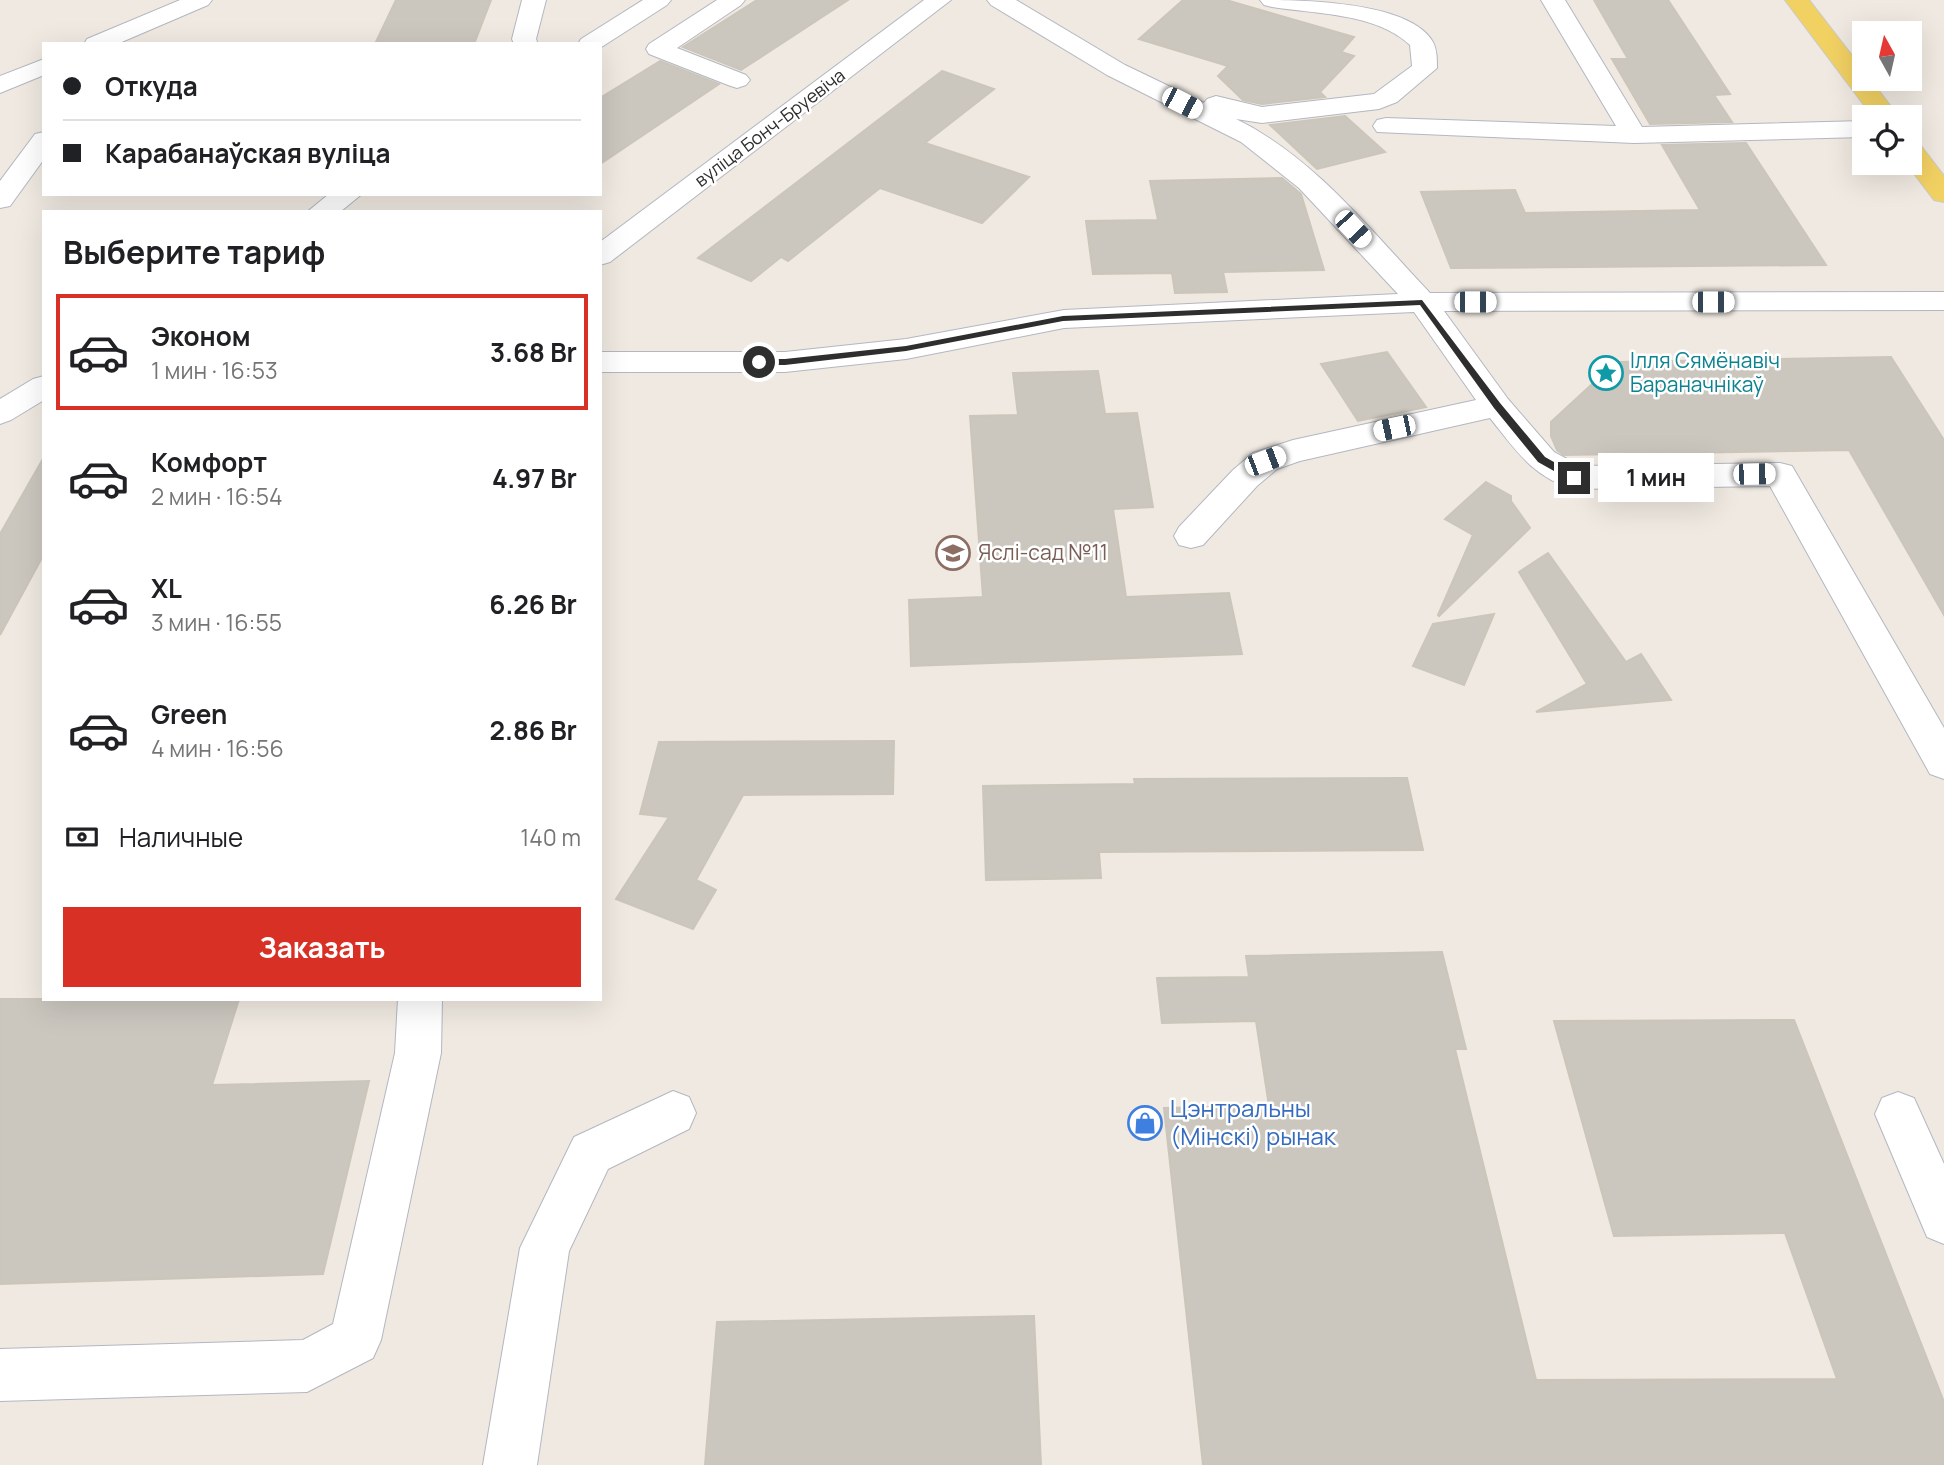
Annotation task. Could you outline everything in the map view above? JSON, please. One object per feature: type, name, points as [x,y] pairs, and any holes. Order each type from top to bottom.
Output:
[{"type":"main road","points":[[1797,0],[1877,105]]},
{"type":"main road","points":[[1922,165],[1944,194]]},
{"type":"street","points":[[118,38],[200,0]]},
{"type":"street","points":[[525,42],[534,0]]},
{"type":"street","points":[[593,42],[659,0]]},
{"type":"street","points":[[733,0],[658,49],[737,80]]},
{"type":"street","name":"вуліца Бонч-Бруевіча","points":[[602,254],[939,0]]},
{"type":"street","points":[[999,0],[1116,70],[1250,136],[1309,182],[1422,302],[1497,406],[1542,460],[1574,478],[1780,474],[1944,763]]},
{"type":"street","points":[[1116,70],[1147,76],[1243,113],[1262,115],[1379,101],[1425,68],[1423,44],[1410,31],[1382,19],[1272,0]]},
{"type":"street","points":[[1553,0],[1634,135]]},
{"type":"street","points":[[0,85],[42,67]]},
{"type":"street","points":[[1386,126],[1634,135],[1852,129]]},
{"type":"street","points":[[0,200],[42,146]]},
{"type":"street","points":[[324,210],[345,196]]},
{"type":"street","points":[[602,362],[785,362],[906,348],[1063,319],[1422,302],[1944,301]]},
{"type":"street","points":[[0,413],[42,387]]},
{"type":"street","points":[[1191,536],[1245,478],[1265,461],[1293,451],[1497,406]]},
{"type":"street","points":[[0,1375],[307,1366],[355,1340],[418,1053],[420,1001]]},
{"type":"street","points":[[510,1465],[545,1248],[591,1153],[673,1113]]},
{"type":"street","points":[[1898,1114],[1944,1220]]},
{"type":"building","points":[[396,0],[491,0],[475,42],[376,42]]},
{"type":"building","points":[[757,0],[848,0],[741,70],[683,47]]},
{"type":"building","points":[[1183,0],[1226,0],[1354,37],[1341,52],[1354,56],[1320,92],[1325,97],[1262,104],[1243,100],[1218,76],[1228,66],[1139,39]]},
{"type":"building","points":[[1594,0],[1668,0],[1730,94],[1714,95],[1732,122],[1650,124],[1612,59],[1628,59]]},
{"type":"building","points":[[660,61],[719,84],[602,163],[602,97]]},
{"type":"building","points":[[942,71],[994,89],[925,143],[1029,177],[982,223],[880,188],[788,261],[781,257],[751,281],[698,258]]},
{"type":"building","points":[[1345,116],[1385,152],[1317,169],[1270,125]]},
{"type":"building","points":[[1746,143],[1826,265],[1451,268],[1421,192],[1515,190],[1525,213],[1700,210],[1662,145]]},
{"type":"building","points":[[1282,178],[1301,194],[1324,270],[1223,272],[1227,292],[1175,293],[1172,273],[1093,274],[1086,221],[1158,220],[1150,181]]},
{"type":"building","points":[[1387,352],[1426,407],[1358,421],[1321,364]]},
{"type":"building","points":[[1891,357],[1944,440],[1944,615],[1849,450],[1564,455],[1557,450],[1551,436],[1551,422],[1616,362]]},
{"type":"building","points":[[1098,371],[1105,414],[1137,413],[1153,507],[1113,509],[1126,597],[1229,593],[1242,654],[911,666],[909,600],[983,597],[970,416],[1018,415],[1013,373]]},
{"type":"building","points":[[42,460],[42,558],[0,635],[0,534]]},
{"type":"building","points":[[1486,482],[1511,496],[1511,501],[1530,528],[1439,616],[1473,535],[1445,519]]},
{"type":"building","points":[[1548,553],[1626,662],[1641,654],[1671,700],[1536,712],[1587,684],[1519,572]]},
{"type":"building","points":[[1494,614],[1464,685],[1413,666],[1433,624]]},
{"type":"building","points":[[894,741],[893,794],[743,795],[696,880],[716,890],[693,929],[616,899],[669,817],[640,814],[659,742]]},
{"type":"building","points":[[1407,778],[1423,850],[1099,852],[1101,878],[986,880],[983,786],[1135,784],[1134,779]]},
{"type":"building","points":[[1442,952],[1466,1049],[1455,1049],[1536,1380],[1837,1379],[1785,1233],[1614,1236],[1554,1021],[1794,1020],[1944,1402],[1944,1465],[1203,1465],[1164,1108],[1269,1106],[1256,1021],[1162,1023],[1157,978],[1249,977],[1246,956]]},
{"type":"building","points":[[0,999],[238,1001],[212,1085],[369,1081],[323,1274],[0,1284]]},
{"type":"building","points":[[1034,1316],[1041,1465],[705,1465],[717,1322]]},
{"type":"place","name":"Ілля Сямёнавіч Бараначнікаў","points":[[1606,373]]},
{"type":"place","name":"Яслі-сад №11","points":[[953,553]]},
{"type":"place","name":"Цэнтральны (Мінскі) рынак","points":[[1145,1123]]},
{"type":"route","points":[[759,362],[785,362],[906,348],[1063,319],[1422,302],[1497,406],[1542,460],[1574,478]]}]
